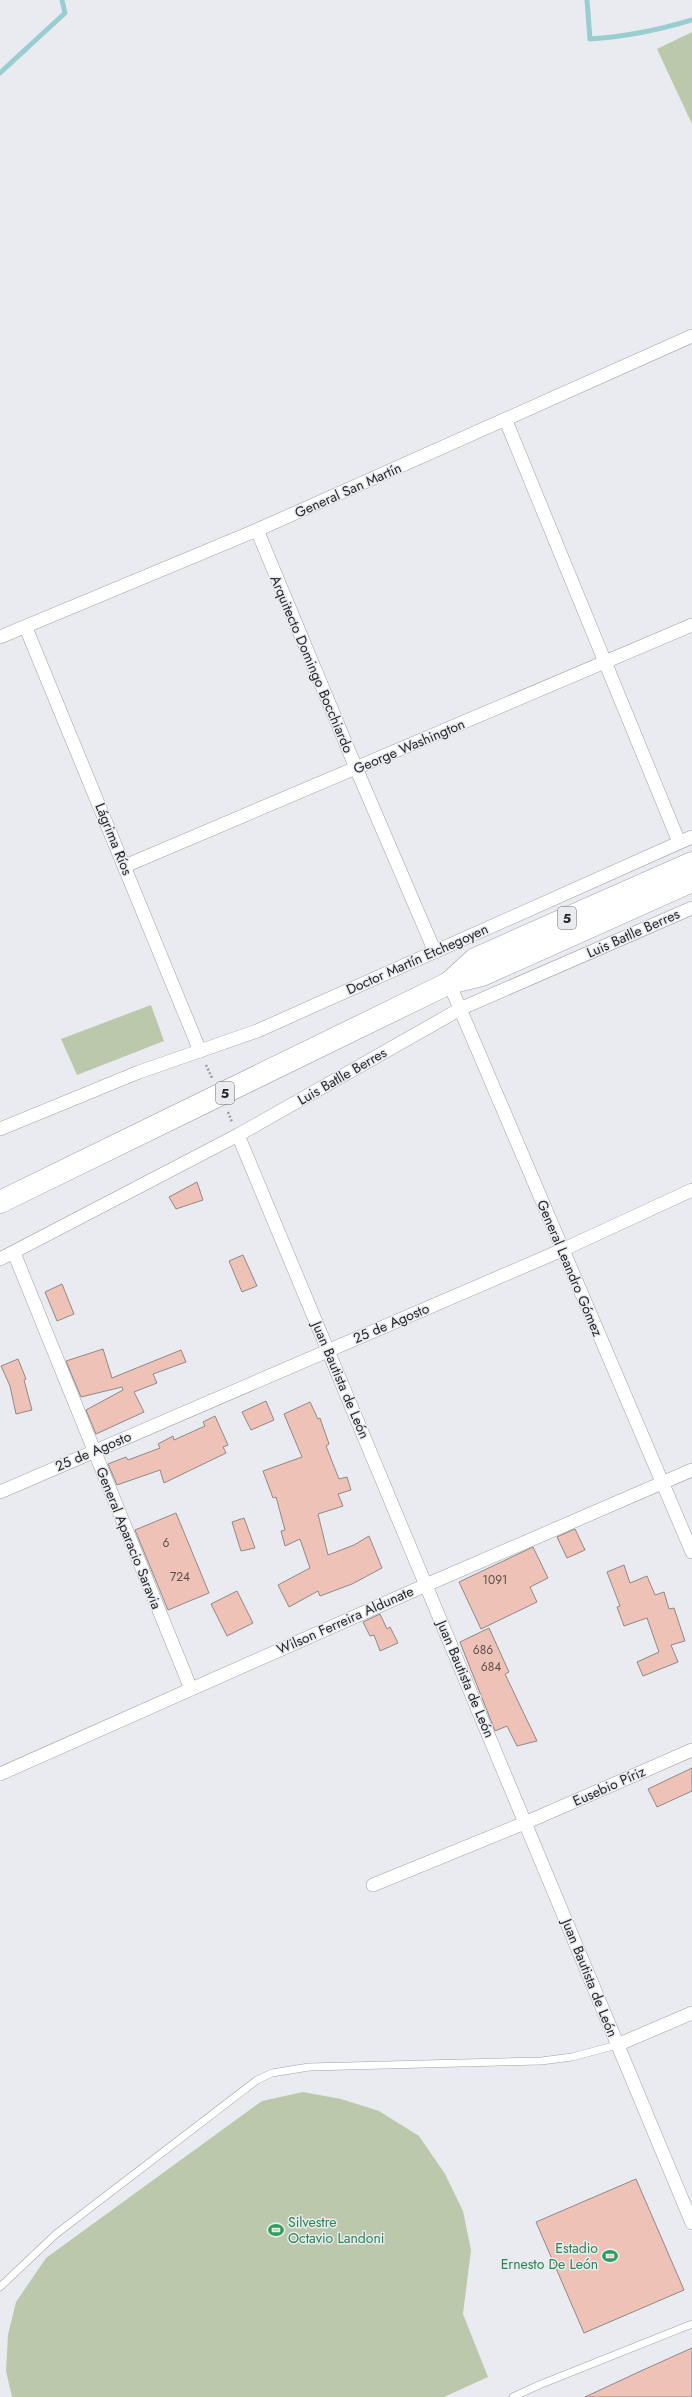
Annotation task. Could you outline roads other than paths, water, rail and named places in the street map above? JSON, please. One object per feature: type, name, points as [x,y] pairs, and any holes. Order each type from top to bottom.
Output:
[{"type":"highway","name":"5","points":[[449,983],[475,959],[692,863]]},
{"type":"highway","name":"5","points":[[0,1202],[449,983],[482,975],[692,881]]},
{"type":"street","name":"General San Martín","points":[[0,637],[26,628],[257,530],[506,421],[692,336]]},
{"type":"street","points":[[506,421],[679,842]]},
{"type":"street","name":"Arquitecto Domingo Bocchiardo","points":[[257,530],[356,768],[435,952]]},
{"type":"street","name":"George Washington","points":[[125,866],[692,625]]},
{"type":"street","name":"Lágrima Ríos","points":[[26,628],[200,1051]]},
{"type":"street","name":"Doctor Martín Etchegoyen","points":[[0,1129],[139,1072],[257,1031],[692,837]]},
{"type":"street","name":"Luis Batlle Berres","points":[[0,1259],[238,1135],[462,1008],[692,908]]},
{"type":"street","name":"General Leandro Gómez","points":[[449,983],[462,1008],[562,1250],[692,1552]]},
{"type":"street","name":"Juan Bautista de León","points":[[238,1135],[526,1822],[617,2045],[692,2223]]},
{"type":"street","name":"25 de Agosto","points":[[0,1492],[562,1250],[692,1190]]},
{"type":"street","name":"General Aparacio Saravia","points":[[14,1253],[93,1451],[191,1689]]},
{"type":"street","name":"Wilson Ferreira Aldunate","points":[[0,1774],[426,1585],[692,1470]]},
{"type":"street","name":"Eusebio Píriz","points":[[373,1885],[526,1822],[692,1750]]},
{"type":"street","points":[[617,2045],[692,2013]]},
{"type":"lane","points":[[0,2287],[29,2257],[67,2225],[257,2080],[272,2073],[309,2067],[541,2061],[572,2057],[617,2045]]},
{"type":"lane","points":[[513,2397],[539,2385],[692,2324]]},
{"type":"waterway","points":[[0,73],[65,13],[62,0]]},
{"type":"waterway","points":[[587,0],[590,39],[616,37],[667,27],[692,20]]},
{"type":"place","name":"Silvestre Octavio Landoni","points":[[276,2230]]},
{"type":"place","name":"Estadio Ernesto De León","points":[[610,2256]]}]
